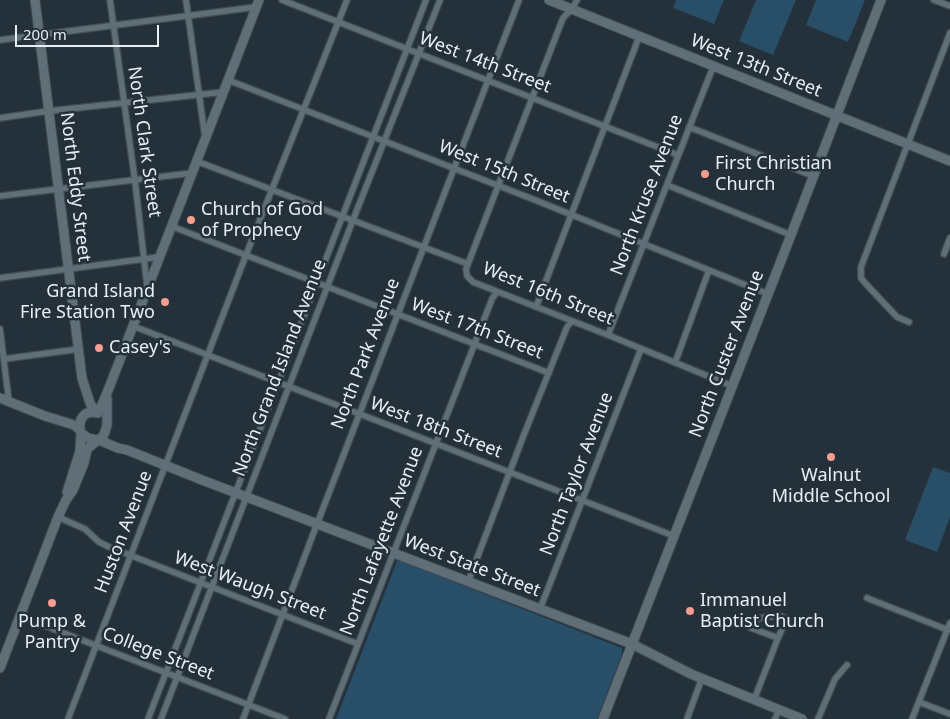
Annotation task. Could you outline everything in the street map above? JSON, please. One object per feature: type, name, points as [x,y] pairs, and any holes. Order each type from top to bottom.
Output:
[{"type":"main road","name":"North Eddy Street","points":[[35,0],[82,378],[90,403],[96,412]]},
{"type":"main road","name":"West 13th Street","points":[[549,0],[950,161]]},
{"type":"main road","name":"North Custer Avenue","points":[[603,719],[881,0]]},
{"type":"main road","points":[[96,412],[101,407],[109,388],[258,4]]},
{"type":"main road","name":"North Eddy Street","points":[[82,378],[80,386],[85,406],[83,416]]},
{"type":"main road","points":[[0,668],[58,516],[73,490],[84,463],[87,449],[103,436],[106,425],[109,388]]},
{"type":"main road","points":[[0,398],[76,426],[88,438],[98,440]]},
{"type":"main road","points":[[63,421],[83,416],[88,412],[96,412],[103,416],[106,425]]},
{"type":"main road","points":[[66,500],[67,489],[80,450],[80,432],[83,416]]},
{"type":"main road","name":"West State Street","points":[[106,425],[114,439],[128,450]]},
{"type":"main road","name":"West State Street","points":[[98,440],[632,644],[702,678],[802,719]]},
{"type":"street","name":"North Clark Street","points":[[110,0],[148,288]]},
{"type":"street","points":[[186,0],[206,138]]},
{"type":"street","name":"West 14th Street","points":[[282,0],[678,155]]},
{"type":"street","name":"Huston Avenue","points":[[68,719],[246,255],[347,0]]},
{"type":"street","name":"North Grand Island Avenue","points":[[148,719],[426,0]]},
{"type":"street","name":"North Grand Island Avenue","points":[[161,719],[327,287],[440,0]]},
{"type":"street","name":"North Park Avenue","points":[[242,719],[519,0]]},
{"type":"street","points":[[468,264],[563,18],[572,9],[577,0]]},
{"type":"street","points":[[934,0],[950,6]]},
{"type":"street","points":[[0,40],[188,16],[258,4]]},
{"type":"street","points":[[909,322],[897,317],[866,284],[862,278],[861,267],[950,33]]},
{"type":"street","points":[[536,307],[639,36]]},
{"type":"street","name":"North Kruse Avenue","points":[[608,335],[713,66]]},
{"type":"street","name":"West 15th Street","points":[[228,80],[768,294]]},
{"type":"street","points":[[0,118],[224,92]]},
{"type":"street","points":[[689,126],[813,176]]},
{"type":"street","name":"West 16th Street","points":[[196,162],[468,264],[467,276],[472,282],[732,386]]},
{"type":"street","points":[[0,196],[192,173]]},
{"type":"street","points":[[667,185],[791,235]]},
{"type":"street","name":"West 17th Street","points":[[171,226],[549,373]]},
{"type":"street","points":[[944,254],[950,238]]},
{"type":"street","points":[[0,278],[159,257]]},
{"type":"street","points":[[675,363],[709,270]]},
{"type":"street","name":"North Lafayette Avenue","points":[[329,719],[474,344],[492,299],[497,292]]},
{"type":"street","points":[[468,582],[567,327],[572,321]]},
{"type":"street","name":"West 18th Street","points":[[133,326],[674,536]]},
{"type":"street","points":[[0,329],[9,402]]},
{"type":"street","points":[[4,360],[79,349]]},
{"type":"street","name":"North Taylor Avenue","points":[[540,609],[642,349]]},
{"type":"street","name":"West Waugh Street","points":[[58,516],[85,529],[104,545],[358,644]]},
{"type":"street","points":[[867,598],[949,627],[912,719]]},
{"type":"street","name":"College Street","points":[[20,616],[285,719]]},
{"type":"street","points":[[754,700],[784,624],[785,618],[781,616],[750,621],[751,628],[778,638]]},
{"type":"street","points":[[818,719],[835,679],[846,665]]},
{"type":"street","points":[[686,719],[702,678]]},
{"type":"street","points":[[919,702],[950,714]]},
{"type":"street","points":[[775,719],[778,710]]},
{"type":"shaded area","points":[[676,0],[724,0],[714,24],[673,8]]},
{"type":"shaded area","points":[[756,0],[796,0],[773,55],[739,41]]},
{"type":"shaded area","points":[[816,0],[865,0],[848,42],[806,25]]},
{"type":"shaded area","points":[[933,467],[950,473],[950,517],[937,552],[905,540]]},
{"type":"shaded area","points":[[398,560],[622,648],[622,654],[597,719],[336,719]]},
{"type":"place","name":"First Christian Church","points":[[705,174]]},
{"type":"place","name":"Church of God of Prophecy","points":[[191,220]]},
{"type":"place","name":"Grand Island Fire Station Two","points":[[165,302]]},
{"type":"place","name":"Casey's","points":[[99,348]]},
{"type":"place","name":"Walnut Middle School","points":[[831,457]]},
{"type":"place","name":"Pump & Pantry","points":[[52,603]]},
{"type":"place","name":"Immanuel Baptist Church","points":[[690,611]]}]
